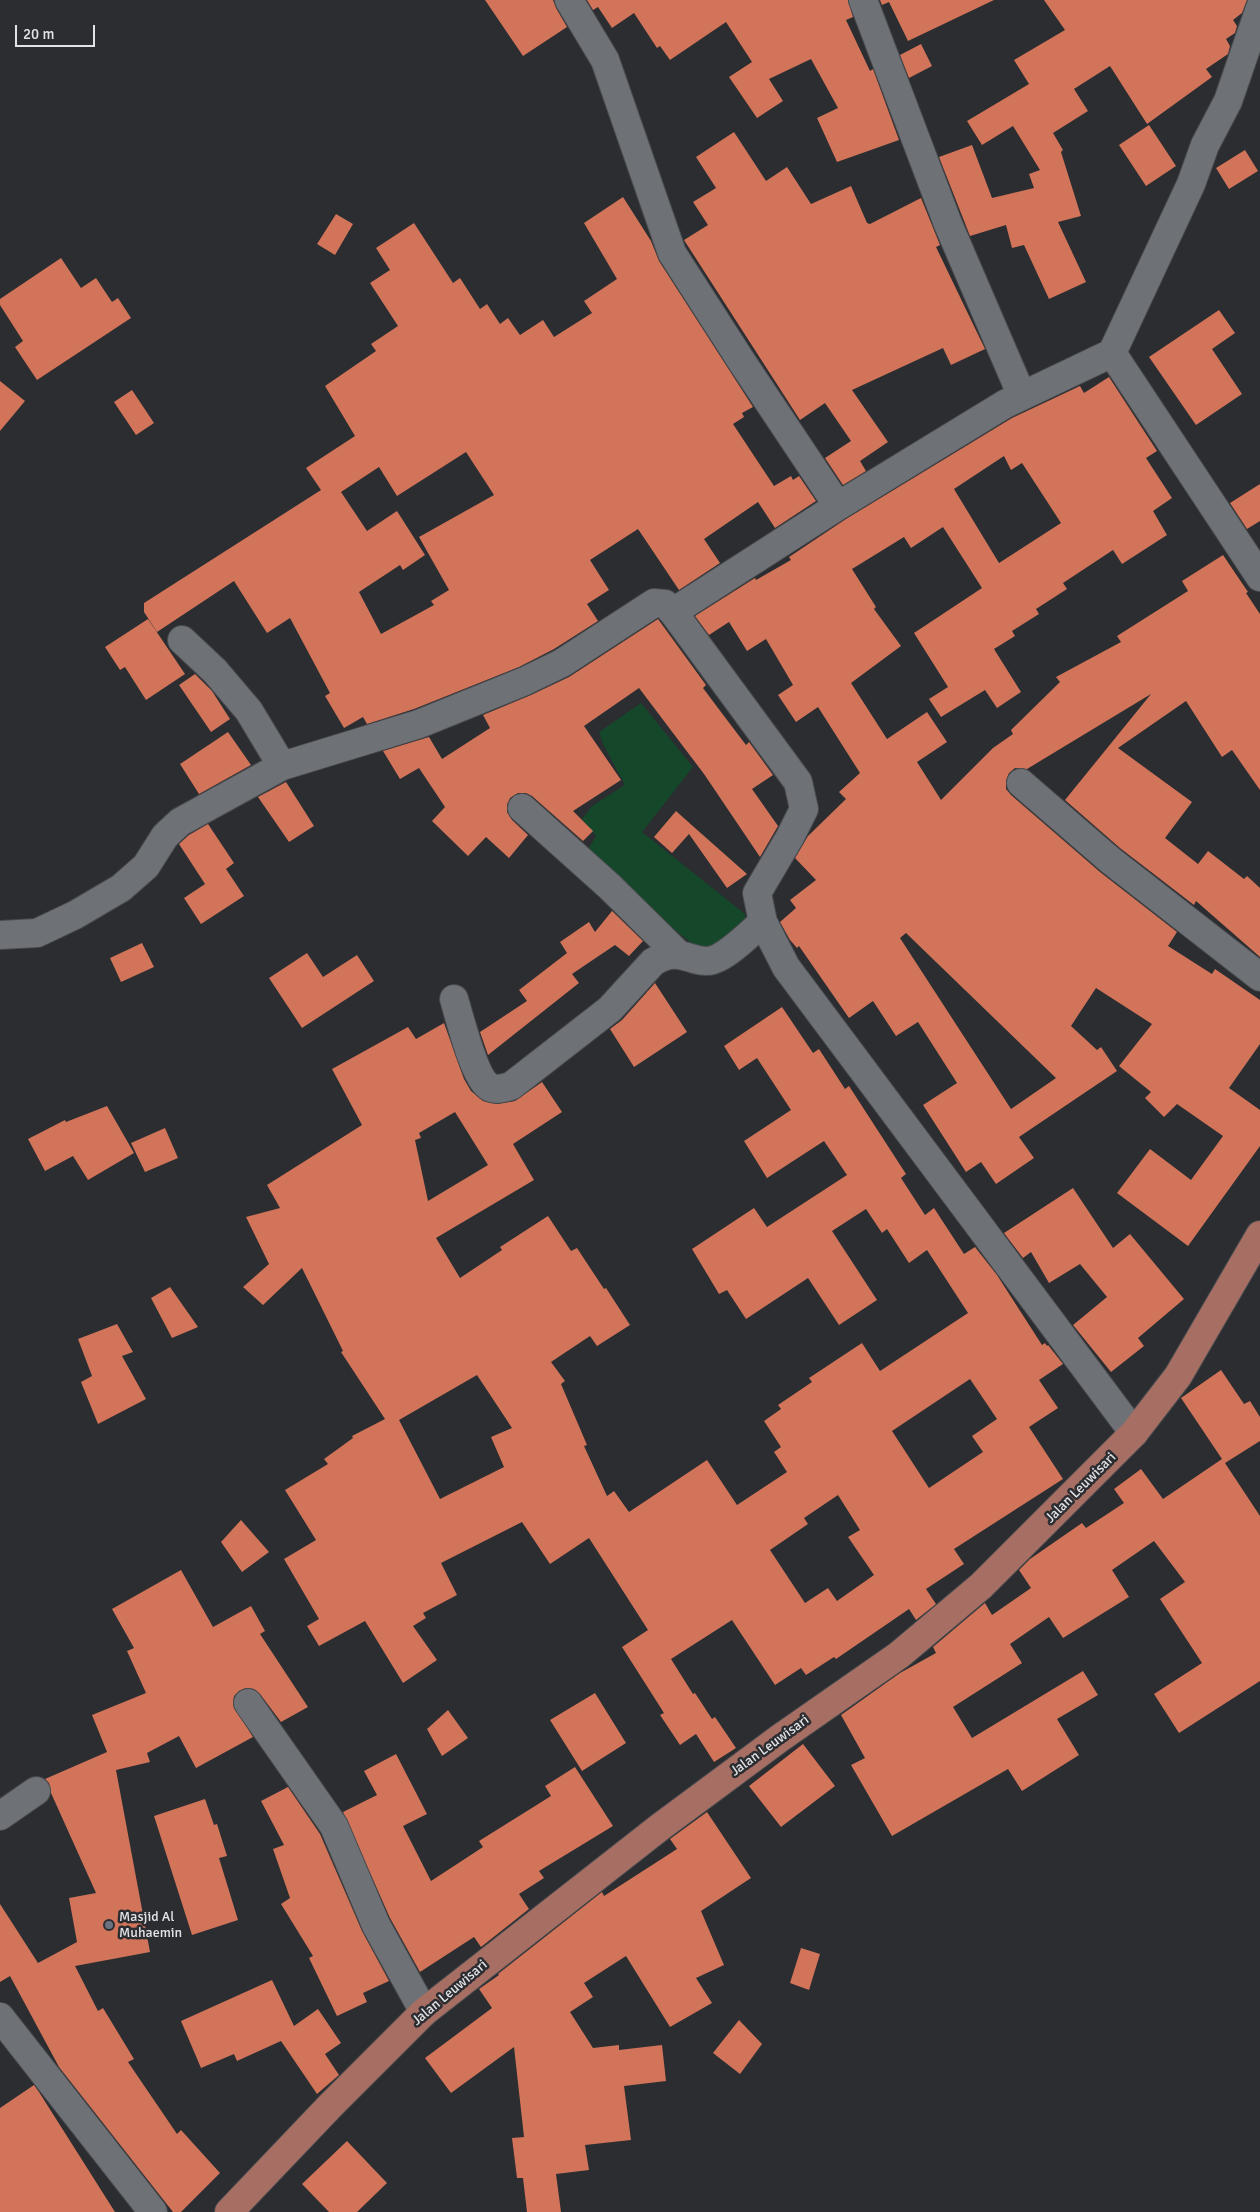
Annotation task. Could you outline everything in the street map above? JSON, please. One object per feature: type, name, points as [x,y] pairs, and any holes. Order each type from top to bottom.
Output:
[{"type":"main road","name":"Jalan Leuwisari","points":[[230,2212],[331,2105],[424,2012],[676,1815],[780,1738],[899,1654],[981,1586],[1134,1433],[1178,1376],[1260,1235]]},
{"type":"street","points":[[569,0],[605,60],[660,224],[672,253],[838,506]]},
{"type":"street","points":[[863,0],[948,224],[1022,396]]},
{"type":"street","points":[[672,612],[838,506],[1022,396],[1112,353],[1191,184],[1205,145],[1228,101],[1260,8]]},
{"type":"street","points":[[1112,353],[1260,577]]},
{"type":"street","points":[[0,935],[37,933],[74,915],[121,888],[146,866],[165,836],[180,822],[282,766],[419,724],[524,681],[562,663],[654,603],[665,604],[798,782],[804,808],[790,837],[757,893],[763,922],[786,967],[1134,1433]]},
{"type":"street","points":[[182,640],[215,671],[249,711],[282,766]]},
{"type":"street","points":[[1021,783],[1110,860],[1260,978]]},
{"type":"street","points":[[522,808],[609,886],[679,955]]},
{"type":"street","points":[[454,1000],[479,1076],[489,1087],[498,1089],[511,1086],[610,1009],[653,962],[670,954],[713,960],[722,956],[763,922]]},
{"type":"street","points":[[248,1703],[334,1826],[376,1925],[424,2012]]},
{"type":"street","points":[[0,1816],[36,1791]]},
{"type":"street","points":[[0,2017],[153,2212]]},
{"type":"green space","points":[[641,703],[693,767],[642,832],[745,914],[745,924],[703,952],[583,858],[596,836],[582,819],[592,806],[625,785],[604,746],[599,732]]},
{"type":"building","points":[[485,0],[553,0],[567,27],[523,56]]},
{"type":"building","points":[[587,0],[848,0],[853,17],[846,20],[870,71],[873,69],[899,140],[837,162],[817,118],[838,108],[811,59],[769,79],[783,101],[757,118],[729,77],[752,62],[726,22],[670,60],[660,46],[657,48],[634,13],[612,28],[598,7],[593,10]]},
{"type":"building","points":[[880,0],[994,0],[908,41],[889,2],[882,5]]},
{"type":"building","points":[[1044,0],[1247,0],[1242,13],[1233,20],[1237,26],[1235,33],[1226,39],[1230,46],[1228,54],[1206,69],[1212,77],[1147,124],[1110,66],[1074,89],[1088,111],[1053,133],[1063,150],[1061,152],[1081,216],[1058,222],[1086,282],[1049,299],[1024,245],[1012,248],[1006,225],[970,236],[939,157],[972,145],[992,198],[1034,188],[1029,174],[1040,170],[1013,126],[982,145],[967,121],[1029,84],[1014,60],[1065,30]]},
{"type":"building","points":[[921,44],[932,66],[909,78],[900,55]]},
{"type":"building","points":[[1149,125],[1176,166],[1146,186],[1119,145]]},
{"type":"building","points":[[734,132],[766,181],[787,167],[811,204],[851,186],[867,223],[870,224],[921,198],[940,245],[936,247],[985,349],[951,365],[943,348],[852,390],[888,442],[860,461],[866,471],[843,485],[825,458],[851,441],[825,403],[800,420],[684,240],[708,225],[693,202],[716,188],[696,157]]},
{"type":"building","points":[[1245,150],[1258,171],[1229,189],[1216,168]]},
{"type":"building","points":[[623,197],[651,241],[659,261],[753,407],[742,413],[744,417],[733,424],[774,486],[791,476],[793,480],[799,476],[816,501],[775,528],[758,502],[704,539],[720,563],[679,590],[638,529],[590,560],[609,590],[587,604],[598,621],[554,649],[519,667],[414,709],[367,724],[363,717],[344,728],[325,696],[330,693],[290,618],[267,633],[234,581],[157,632],[144,612],[144,603],[321,490],[306,468],[355,436],[325,386],[376,351],[371,344],[398,326],[370,283],[390,270],[376,248],[414,223],[453,283],[460,278],[480,309],[487,304],[500,324],[508,318],[520,335],[543,320],[554,337],[592,313],[584,301],[617,279],[584,223]],"holes":[[[466,452],[494,495],[419,537],[449,590],[431,601],[434,605],[381,634],[359,592],[400,565],[403,570],[425,555],[397,511],[367,531],[341,492],[379,467],[397,496]]]},
{"type":"building","points":[[336,214],[353,224],[335,255],[317,244]]},
{"type":"building","points":[[61,258],[81,288],[96,278],[112,302],[118,298],[131,318],[37,380],[15,347],[23,341],[0,305],[0,299]]},
{"type":"building","points":[[1219,310],[1235,333],[1212,349],[1242,394],[1196,425],[1149,357]]},
{"type":"building","points":[[1109,377],[1157,451],[1146,458],[1172,498],[1153,511],[1167,535],[1122,564],[1113,550],[1063,583],[1067,589],[1036,609],[1039,614],[1012,631],[1015,636],[994,649],[1021,692],[997,708],[985,690],[941,717],[929,699],[948,687],[914,633],[982,588],[943,527],[911,548],[904,537],[852,569],[876,607],[874,609],[901,646],[851,683],[887,739],[927,712],[947,742],[917,762],[941,800],[993,748],[1013,734],[1011,730],[1060,682],[1056,677],[1121,642],[1117,636],[1188,591],[1182,581],[1223,555],[1248,592],[1246,593],[1260,614],[1260,790],[1232,750],[1222,757],[1186,701],[1118,748],[1192,802],[1165,838],[1198,864],[1208,851],[1244,879],[1247,876],[1260,888],[1260,957],[1196,901],[1194,905],[1120,848],[1065,800],[1151,694],[1027,769],[1015,768],[1009,773],[1006,781],[1006,789],[1011,795],[1100,872],[1177,932],[1168,946],[1212,974],[1215,969],[1260,1000],[1260,1044],[1229,1088],[1260,1110],[1260,1146],[1188,1246],[1117,1193],[1150,1149],[1191,1180],[1223,1136],[1177,1104],[1164,1117],[1145,1098],[1151,1092],[1119,1066],[1152,1024],[1096,988],[1071,1026],[1097,1050],[1101,1047],[1117,1071],[1019,1137],[1034,1158],[996,1184],[981,1162],[966,1172],[923,1105],[957,1083],[918,1022],[896,1036],[873,1001],[849,1018],[799,946],[797,948],[790,940],[780,922],[796,908],[790,900],[816,880],[795,858],[808,836],[846,799],[839,792],[860,773],[818,707],[796,722],[778,695],[793,685],[766,639],[747,651],[729,622],[709,635],[695,616],[755,578],[756,580],[791,560],[789,557],[846,519],[1012,418],[1080,386],[1084,393]],"holes":[[[1004,456],[1011,470],[1022,463],[1061,523],[999,563],[954,489]],[[906,933],[1056,1078],[1011,1109],[900,938]]]},
{"type":"building","points":[[0,381],[25,401],[0,431]]},
{"type":"building","points":[[132,390],[154,423],[136,435],[114,402]]},
{"type":"building","points":[[1260,484],[1260,521],[1247,529],[1230,503]]},
{"type":"building","points":[[148,619],[185,674],[146,700],[125,667],[120,670],[105,647]]},
{"type":"building","points":[[658,619],[706,685],[703,688],[746,745],[749,742],[773,775],[752,789],[778,826],[760,857],[704,774],[639,688],[584,726],[621,780],[573,811],[593,831],[583,841],[532,796],[526,793],[518,793],[510,798],[507,812],[512,820],[528,835],[509,858],[486,837],[468,856],[432,821],[445,807],[419,768],[400,779],[383,751],[429,737],[442,759],[490,728],[483,715],[569,677]]},
{"type":"building","points":[[195,674],[212,691],[230,719],[211,732],[179,685]]},
{"type":"building","points":[[228,732],[251,765],[199,794],[180,764]]},
{"type":"building","points":[[286,782],[314,826],[289,842],[258,797]]},
{"type":"building","points":[[676,811],[747,874],[727,888],[689,834],[672,853],[654,837]]},
{"type":"building","points":[[208,824],[234,863],[226,869],[244,896],[201,924],[184,898],[205,884],[179,844],[189,835]]},
{"type":"building","points":[[612,911],[643,941],[629,956],[615,945],[572,974],[579,983],[488,1055],[480,1032],[527,1001],[519,990],[567,953],[560,942],[589,922],[595,932]]},
{"type":"building","points":[[142,943],[154,967],[121,982],[110,958]]},
{"type":"building","points":[[307,953],[323,977],[357,955],[374,981],[302,1028],[269,978]]},
{"type":"building","points":[[655,983],[687,1032],[634,1067],[610,1029],[622,1020]]},
{"type":"building","points":[[782,1007],[813,1053],[819,1049],[845,1089],[849,1086],[906,1174],[901,1178],[925,1215],[934,1208],[964,1254],[975,1247],[997,1275],[1042,1345],[1045,1343],[1048,1345],[1063,1364],[1039,1380],[1058,1408],[1029,1427],[1063,1479],[954,1549],[964,1564],[926,1589],[936,1604],[916,1620],[909,1609],[836,1659],[834,1657],[806,1675],[801,1668],[775,1685],[732,1620],[671,1659],[693,1694],[695,1693],[712,1719],[715,1717],[736,1748],[714,1762],[696,1734],[680,1745],[660,1715],[664,1713],[622,1647],[648,1630],[589,1538],[550,1564],[522,1522],[441,1563],[457,1595],[423,1613],[426,1618],[413,1626],[437,1660],[403,1683],[365,1621],[319,1646],[307,1626],[319,1619],[284,1559],[316,1540],[285,1490],[328,1464],[324,1459],[353,1438],[352,1436],[385,1419],[341,1352],[343,1351],[302,1268],[263,1305],[243,1287],[269,1264],[246,1217],[280,1208],[267,1185],[362,1125],[332,1069],[408,1027],[416,1039],[444,1023],[464,1079],[471,1091],[483,1101],[497,1104],[515,1101],[542,1082],[562,1112],[513,1144],[534,1180],[436,1238],[460,1278],[502,1250],[500,1247],[548,1216],[571,1251],[577,1248],[604,1289],[606,1288],[630,1325],[597,1346],[590,1336],[551,1362],[565,1381],[561,1384],[587,1445],[584,1446],[607,1496],[614,1491],[629,1512],[707,1460],[737,1505],[787,1472],[774,1452],[781,1447],[764,1421],[781,1409],[778,1405],[812,1382],[809,1378],[862,1343],[880,1371],[968,1313],[927,1250],[909,1263],[887,1229],[882,1233],[866,1209],[832,1231],[877,1300],[839,1325],[808,1278],[746,1319],[727,1290],[719,1294],[692,1249],[754,1208],[767,1227],[847,1175],[824,1141],[767,1178],[744,1141],[791,1110],[757,1058],[739,1070],[724,1046]],"holes":[[[455,1112],[488,1165],[428,1201],[415,1140],[421,1138],[419,1133]],[[477,1375],[512,1428],[491,1437],[504,1467],[440,1499],[399,1420]],[[970,1379],[997,1419],[972,1436],[983,1452],[929,1488],[892,1431]],[[838,1495],[860,1530],[848,1537],[874,1575],[837,1601],[828,1588],[805,1603],[770,1550],[808,1524],[804,1518]]]},
{"type":"building","points":[[107,1106],[134,1153],[88,1180],[73,1156],[45,1171],[28,1139],[65,1120],[66,1122]]},
{"type":"building","points":[[165,1128],[178,1158],[145,1172],[131,1143]]},
{"type":"building","points":[[1073,1188],[1113,1248],[1130,1234],[1184,1299],[1138,1338],[1144,1346],[1111,1372],[1073,1325],[1107,1297],[1080,1264],[1049,1283],[1031,1252],[1023,1258],[1004,1233]]},
{"type":"building","points":[[170,1287],[198,1327],[172,1338],[151,1298]]},
{"type":"building","points":[[117,1324],[133,1352],[122,1356],[146,1399],[98,1424],[81,1382],[92,1376],[78,1339]]},
{"type":"building","points":[[1221,1370],[1244,1404],[1250,1401],[1260,1417],[1260,1441],[1225,1463],[1260,1516],[1260,1681],[1179,1733],[1154,1694],[1202,1663],[1160,1599],[1185,1582],[1154,1541],[1112,1570],[1129,1597],[1063,1638],[1049,1617],[1010,1644],[1022,1663],[953,1707],[972,1738],[1083,1671],[1098,1695],[1057,1719],[1079,1755],[1022,1791],[1008,1769],[892,1836],[851,1765],[865,1758],[841,1715],[900,1673],[936,1653],[933,1647],[985,1603],[992,1615],[1031,1588],[1019,1570],[1030,1559],[1082,1523],[1086,1528],[1124,1503],[1114,1489],[1141,1469],[1163,1499],[1222,1459],[1181,1398]]},
{"type":"building","points":[[241,1520],[269,1552],[242,1572],[221,1542]]},
{"type":"building","points":[[181,1570],[213,1627],[251,1606],[265,1631],[260,1634],[308,1707],[281,1722],[260,1694],[254,1689],[246,1688],[234,1696],[233,1705],[253,1737],[196,1768],[179,1736],[147,1753],[150,1762],[116,1770],[150,1952],[75,1966],[98,2011],[103,2008],[134,2059],[128,2062],[177,2134],[181,2130],[220,2173],[181,2212],[173,2212],[59,2067],[10,1976],[0,1982],[0,1904],[38,1963],[77,1942],[69,1898],[96,1893],[51,1793],[49,1783],[45,1779],[107,1752],[92,1715],[146,1693],[127,1651],[134,1648],[112,1609]]},
{"type":"building","points":[[595,1693],[626,1743],[582,1771],[550,1720]]},
{"type":"building","points":[[448,1710],[468,1738],[442,1756],[427,1729]]},
{"type":"building","points":[[803,1744],[835,1786],[781,1827],[749,1786]]},
{"type":"building","points":[[396,1754],[427,1814],[403,1826],[431,1881],[483,1847],[479,1841],[551,1796],[545,1786],[575,1767],[613,1826],[539,1871],[544,1878],[519,1894],[529,1909],[481,1947],[474,1937],[420,1972],[390,1918],[343,1812],[377,1795],[364,1771]]},
{"type":"building","points":[[288,1787],[320,1834],[362,1931],[389,1981],[363,1993],[367,2002],[337,2016],[309,1958],[313,1956],[281,1904],[290,1898],[273,1849],[284,1845],[261,1801]]},
{"type":"building","points":[[205,1799],[214,1825],[217,1824],[227,1856],[219,1858],[238,1920],[192,1935],[154,1816]]},
{"type":"building","points":[[707,1812],[751,1878],[701,1911],[724,1965],[696,1978],[712,2003],[670,2027],[626,1956],[584,1983],[593,1997],[570,2012],[593,2048],[619,2045],[619,2050],[662,2045],[666,2081],[624,2086],[631,2140],[585,2145],[589,2170],[556,2174],[561,2212],[527,2212],[523,2178],[517,2178],[512,2138],[524,2137],[514,2047],[451,2093],[425,2058],[492,2008],[479,1989],[602,1892],[604,1896],[677,1849],[670,1839]]},
{"type":"building","points":[[801,1948],[820,1954],[809,1990],[790,1983]]},
{"type":"building","points":[[272,1980],[294,2026],[318,2009],[341,2043],[325,2054],[339,2075],[317,2094],[281,2041],[237,2061],[234,2054],[201,2068],[181,2021]]},
{"type":"building","points":[[739,2020],[762,2044],[740,2074],[713,2053]]},
{"type":"building","points":[[34,2085],[115,2212],[0,2212],[0,2108]]},
{"type":"building","points":[[347,2141],[387,2183],[357,2212],[329,2212],[302,2184]]},
{"type":"place","name":"Masjid Al Muhaemin","points":[[109,1925]]}]
